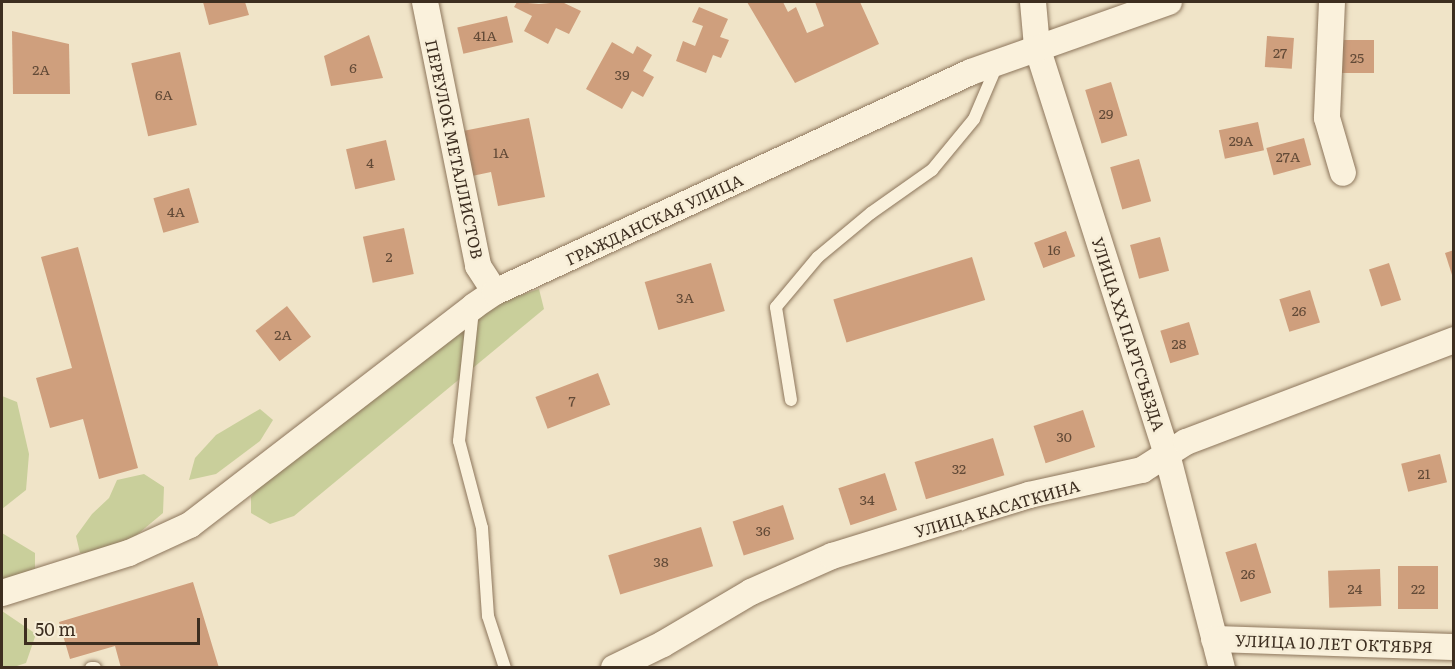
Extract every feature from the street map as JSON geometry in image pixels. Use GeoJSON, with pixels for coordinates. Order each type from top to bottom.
{"type":"FeatureCollection","features":[{"type":"Feature","properties":{"kind":"street","name":"ПЕРЕУЛОК МЕТАЛЛИСТОВ"},"geometry":{"type":"LineString","coordinates":[[424,2],[478,266],[495,292]]}},
{"type":"Feature","properties":{"kind":"street","name":"УЛИЦА XX ПАРТСЪЕЗДА"},"geometry":{"type":"LineString","coordinates":[[1033,2],[1037,47],[1167,454],[1222,668]]}},
{"type":"Feature","properties":{"kind":"street","name":"ГРАЖДАНСКАЯ УЛИЦА"},"geometry":{"type":"LineString","coordinates":[[2,593],[129,553],[190,525],[495,292],[999,61],[1169,2]]}},
{"type":"Feature","properties":{"kind":"street"},"geometry":{"type":"LineString","coordinates":[[1332,2],[1327,118],[1342,172]]}},
{"type":"Feature","properties":{"kind":"street","name":"УЛИЦА КАСАТКИНА"},"geometry":{"type":"LineString","coordinates":[[614,668],[663,644],[751,592],[832,556],[1029,495],[1142,470],[1186,442],[1454,340]]}},
{"type":"Feature","properties":{"kind":"street","name":"УЛИЦА 10 ЛЕТ ОКТЯБРЯ"},"geometry":{"type":"LineString","coordinates":[[1214,639],[1454,647]]}},
{"type":"Feature","properties":{"kind":"lane"},"geometry":{"type":"LineString","coordinates":[[791,400],[776,307],[818,258],[870,213],[932,170],[974,119],[999,61]]}},
{"type":"Feature","properties":{"kind":"lane"},"geometry":{"type":"LineString","coordinates":[[474,306],[459,441],[482,528],[488,616],[505,668]]}},
{"type":"Feature","properties":{"kind":"lane"},"geometry":{"type":"LineString","coordinates":[[91,668],[96,668]]}},
{"type":"Feature","properties":{"kind":"green space"},"geometry":{"type":"Polygon","coordinates":[[[539,289],[544,309],[294,516],[270,524],[251,513],[251,497],[273,469],[476,310],[539,289]]]}},
{"type":"Feature","properties":{"kind":"green space"},"geometry":{"type":"Polygon","coordinates":[[[2,396],[17,402],[29,454],[26,490],[2,509],[2,396]]]}},
{"type":"Feature","properties":{"kind":"green space"},"geometry":{"type":"Polygon","coordinates":[[[260,409],[273,420],[260,441],[216,474],[189,480],[195,458],[216,435],[260,409]]]}},
{"type":"Feature","properties":{"kind":"green space"},"geometry":{"type":"Polygon","coordinates":[[[144,474],[164,487],[163,513],[115,553],[80,553],[76,536],[92,514],[109,498],[117,480],[144,474]]]}},
{"type":"Feature","properties":{"kind":"green space"},"geometry":{"type":"Polygon","coordinates":[[[2,533],[35,553],[35,569],[2,580],[2,533]]]}},
{"type":"Feature","properties":{"kind":"green space"},"geometry":{"type":"Polygon","coordinates":[[[2,611],[36,634],[26,663],[14,667],[2,667],[2,611]]]}},
{"type":"Feature","properties":{"kind":"building"},"geometry":{"type":"Polygon","coordinates":[[[203,2],[245,2],[249,15],[209,25],[203,2]]]}},
{"type":"Feature","properties":{"kind":"building"},"geometry":{"type":"Polygon","coordinates":[[[517,2],[539,4],[562,2],[581,11],[569,34],[556,28],[548,44],[524,31],[532,16],[514,7],[517,2]]]}},
{"type":"Feature","properties":{"kind":"building"},"geometry":{"type":"Polygon","coordinates":[[[747,2],[783,2],[788,12],[796,7],[807,33],[824,26],[815,2],[860,2],[879,44],[795,83],[747,2]]]}},
{"type":"Feature","properties":{"kind":"building"},"geometry":{"type":"Polygon","coordinates":[[[699,7],[728,19],[720,37],[729,40],[721,58],[713,55],[706,73],[676,61],[683,41],[695,46],[703,26],[692,22],[699,7]]]}},
{"type":"Feature","properties":{"kind":"building"},"geometry":{"type":"Polygon","coordinates":[[[507,16],[513,42],[463,54],[457,27],[507,16]]]}},
{"type":"Feature","properties":{"kind":"building"},"geometry":{"type":"Polygon","coordinates":[[[12,31],[69,44],[70,94],[13,94],[12,31]]]}},
{"type":"Feature","properties":{"kind":"building"},"geometry":{"type":"Polygon","coordinates":[[[369,35],[383,78],[331,86],[324,56],[369,35]]]}},
{"type":"Feature","properties":{"kind":"building"},"geometry":{"type":"Polygon","coordinates":[[[1267,36],[1294,38],[1292,69],[1265,67],[1267,36]]]}},
{"type":"Feature","properties":{"kind":"building"},"geometry":{"type":"Polygon","coordinates":[[[1341,40],[1374,40],[1374,73],[1341,73],[1341,40]]]}},
{"type":"Feature","properties":{"kind":"building"},"geometry":{"type":"Polygon","coordinates":[[[612,42],[633,54],[637,46],[652,55],[643,71],[654,77],[643,97],[632,91],[622,109],[586,89],[612,42]]]}},
{"type":"Feature","properties":{"kind":"building"},"geometry":{"type":"Polygon","coordinates":[[[180,52],[197,125],[148,136],[131,63],[180,52]]]}},
{"type":"Feature","properties":{"kind":"building"},"geometry":{"type":"Polygon","coordinates":[[[1111,82],[1127,136],[1102,143],[1085,90],[1111,82]]]}},
{"type":"Feature","properties":{"kind":"building"},"geometry":{"type":"Polygon","coordinates":[[[529,118],[545,197],[498,206],[491,172],[472,176],[463,131],[529,118]]]}},
{"type":"Feature","properties":{"kind":"building"},"geometry":{"type":"Polygon","coordinates":[[[1258,122],[1264,150],[1225,159],[1219,130],[1258,122]]]}},
{"type":"Feature","properties":{"kind":"building"},"geometry":{"type":"Polygon","coordinates":[[[1304,138],[1311,165],[1274,175],[1266,148],[1304,138]]]}},
{"type":"Feature","properties":{"kind":"building"},"geometry":{"type":"Polygon","coordinates":[[[386,140],[395,180],[355,189],[346,149],[386,140]]]}},
{"type":"Feature","properties":{"kind":"building"},"geometry":{"type":"Polygon","coordinates":[[[1139,159],[1151,201],[1122,210],[1110,167],[1139,159]]]}},
{"type":"Feature","properties":{"kind":"building"},"geometry":{"type":"Polygon","coordinates":[[[189,188],[199,223],[163,233],[153,198],[189,188]]]}},
{"type":"Feature","properties":{"kind":"building"},"geometry":{"type":"Polygon","coordinates":[[[404,228],[414,274],[373,283],[363,237],[404,228]]]}},
{"type":"Feature","properties":{"kind":"building"},"geometry":{"type":"Polygon","coordinates":[[[1066,231],[1075,256],[1043,268],[1034,243],[1066,231]]]}},
{"type":"Feature","properties":{"kind":"building"},"geometry":{"type":"Polygon","coordinates":[[[1160,237],[1169,271],[1139,279],[1130,245],[1160,237]]]}},
{"type":"Feature","properties":{"kind":"building"},"geometry":{"type":"Polygon","coordinates":[[[78,247],[138,468],[99,479],[83,419],[50,428],[36,378],[72,368],[41,257],[78,247]]]}},
{"type":"Feature","properties":{"kind":"building"},"geometry":{"type":"Polygon","coordinates":[[[1454,250],[1454,278],[1453,278],[1445,253],[1454,250]]]}},
{"type":"Feature","properties":{"kind":"building"},"geometry":{"type":"Polygon","coordinates":[[[972,257],[985,300],[846,342],[833,299],[972,257]]]}},
{"type":"Feature","properties":{"kind":"building"},"geometry":{"type":"Polygon","coordinates":[[[711,263],[725,311],[658,330],[645,282],[711,263]]]}},
{"type":"Feature","properties":{"kind":"building"},"geometry":{"type":"Polygon","coordinates":[[[1389,263],[1401,300],[1381,307],[1369,269],[1389,263]]]}},
{"type":"Feature","properties":{"kind":"building"},"geometry":{"type":"Polygon","coordinates":[[[1310,290],[1320,323],[1289,332],[1279,299],[1310,290]]]}},
{"type":"Feature","properties":{"kind":"building"},"geometry":{"type":"Polygon","coordinates":[[[287,306],[311,337],[279,361],[255,331],[287,306]]]}},
{"type":"Feature","properties":{"kind":"building"},"geometry":{"type":"Polygon","coordinates":[[[1189,322],[1199,355],[1170,363],[1160,331],[1189,322]]]}},
{"type":"Feature","properties":{"kind":"building"},"geometry":{"type":"Polygon","coordinates":[[[598,373],[610,405],[548,429],[535,397],[598,373]]]}},
{"type":"Feature","properties":{"kind":"building"},"geometry":{"type":"Polygon","coordinates":[[[1083,410],[1095,447],[1046,463],[1034,426],[1083,410]]]}},
{"type":"Feature","properties":{"kind":"building"},"geometry":{"type":"Polygon","coordinates":[[[993,438],[1004,475],[926,499],[915,462],[993,438]]]}},
{"type":"Feature","properties":{"kind":"building"},"geometry":{"type":"Polygon","coordinates":[[[1440,454],[1447,482],[1408,492],[1401,464],[1440,454]]]}},
{"type":"Feature","properties":{"kind":"building"},"geometry":{"type":"Polygon","coordinates":[[[885,473],[897,510],[850,525],[838,488],[885,473]]]}},
{"type":"Feature","properties":{"kind":"building"},"geometry":{"type":"Polygon","coordinates":[[[783,505],[794,539],[744,556],[733,521],[783,505]]]}},
{"type":"Feature","properties":{"kind":"building"},"geometry":{"type":"Polygon","coordinates":[[[701,527],[713,566],[620,595],[608,555],[701,527]]]}},
{"type":"Feature","properties":{"kind":"building"},"geometry":{"type":"Polygon","coordinates":[[[1256,543],[1271,593],[1241,602],[1225,552],[1256,543]]]}},
{"type":"Feature","properties":{"kind":"building"},"geometry":{"type":"Polygon","coordinates":[[[1398,566],[1438,566],[1438,609],[1398,609],[1398,566]]]}},
{"type":"Feature","properties":{"kind":"building"},"geometry":{"type":"Polygon","coordinates":[[[1380,569],[1381,606],[1329,608],[1328,571],[1380,569]]]}},
{"type":"Feature","properties":{"kind":"building"},"geometry":{"type":"Polygon","coordinates":[[[193,582],[219,668],[121,668],[115,646],[70,659],[59,622],[193,582]]]}}]}
